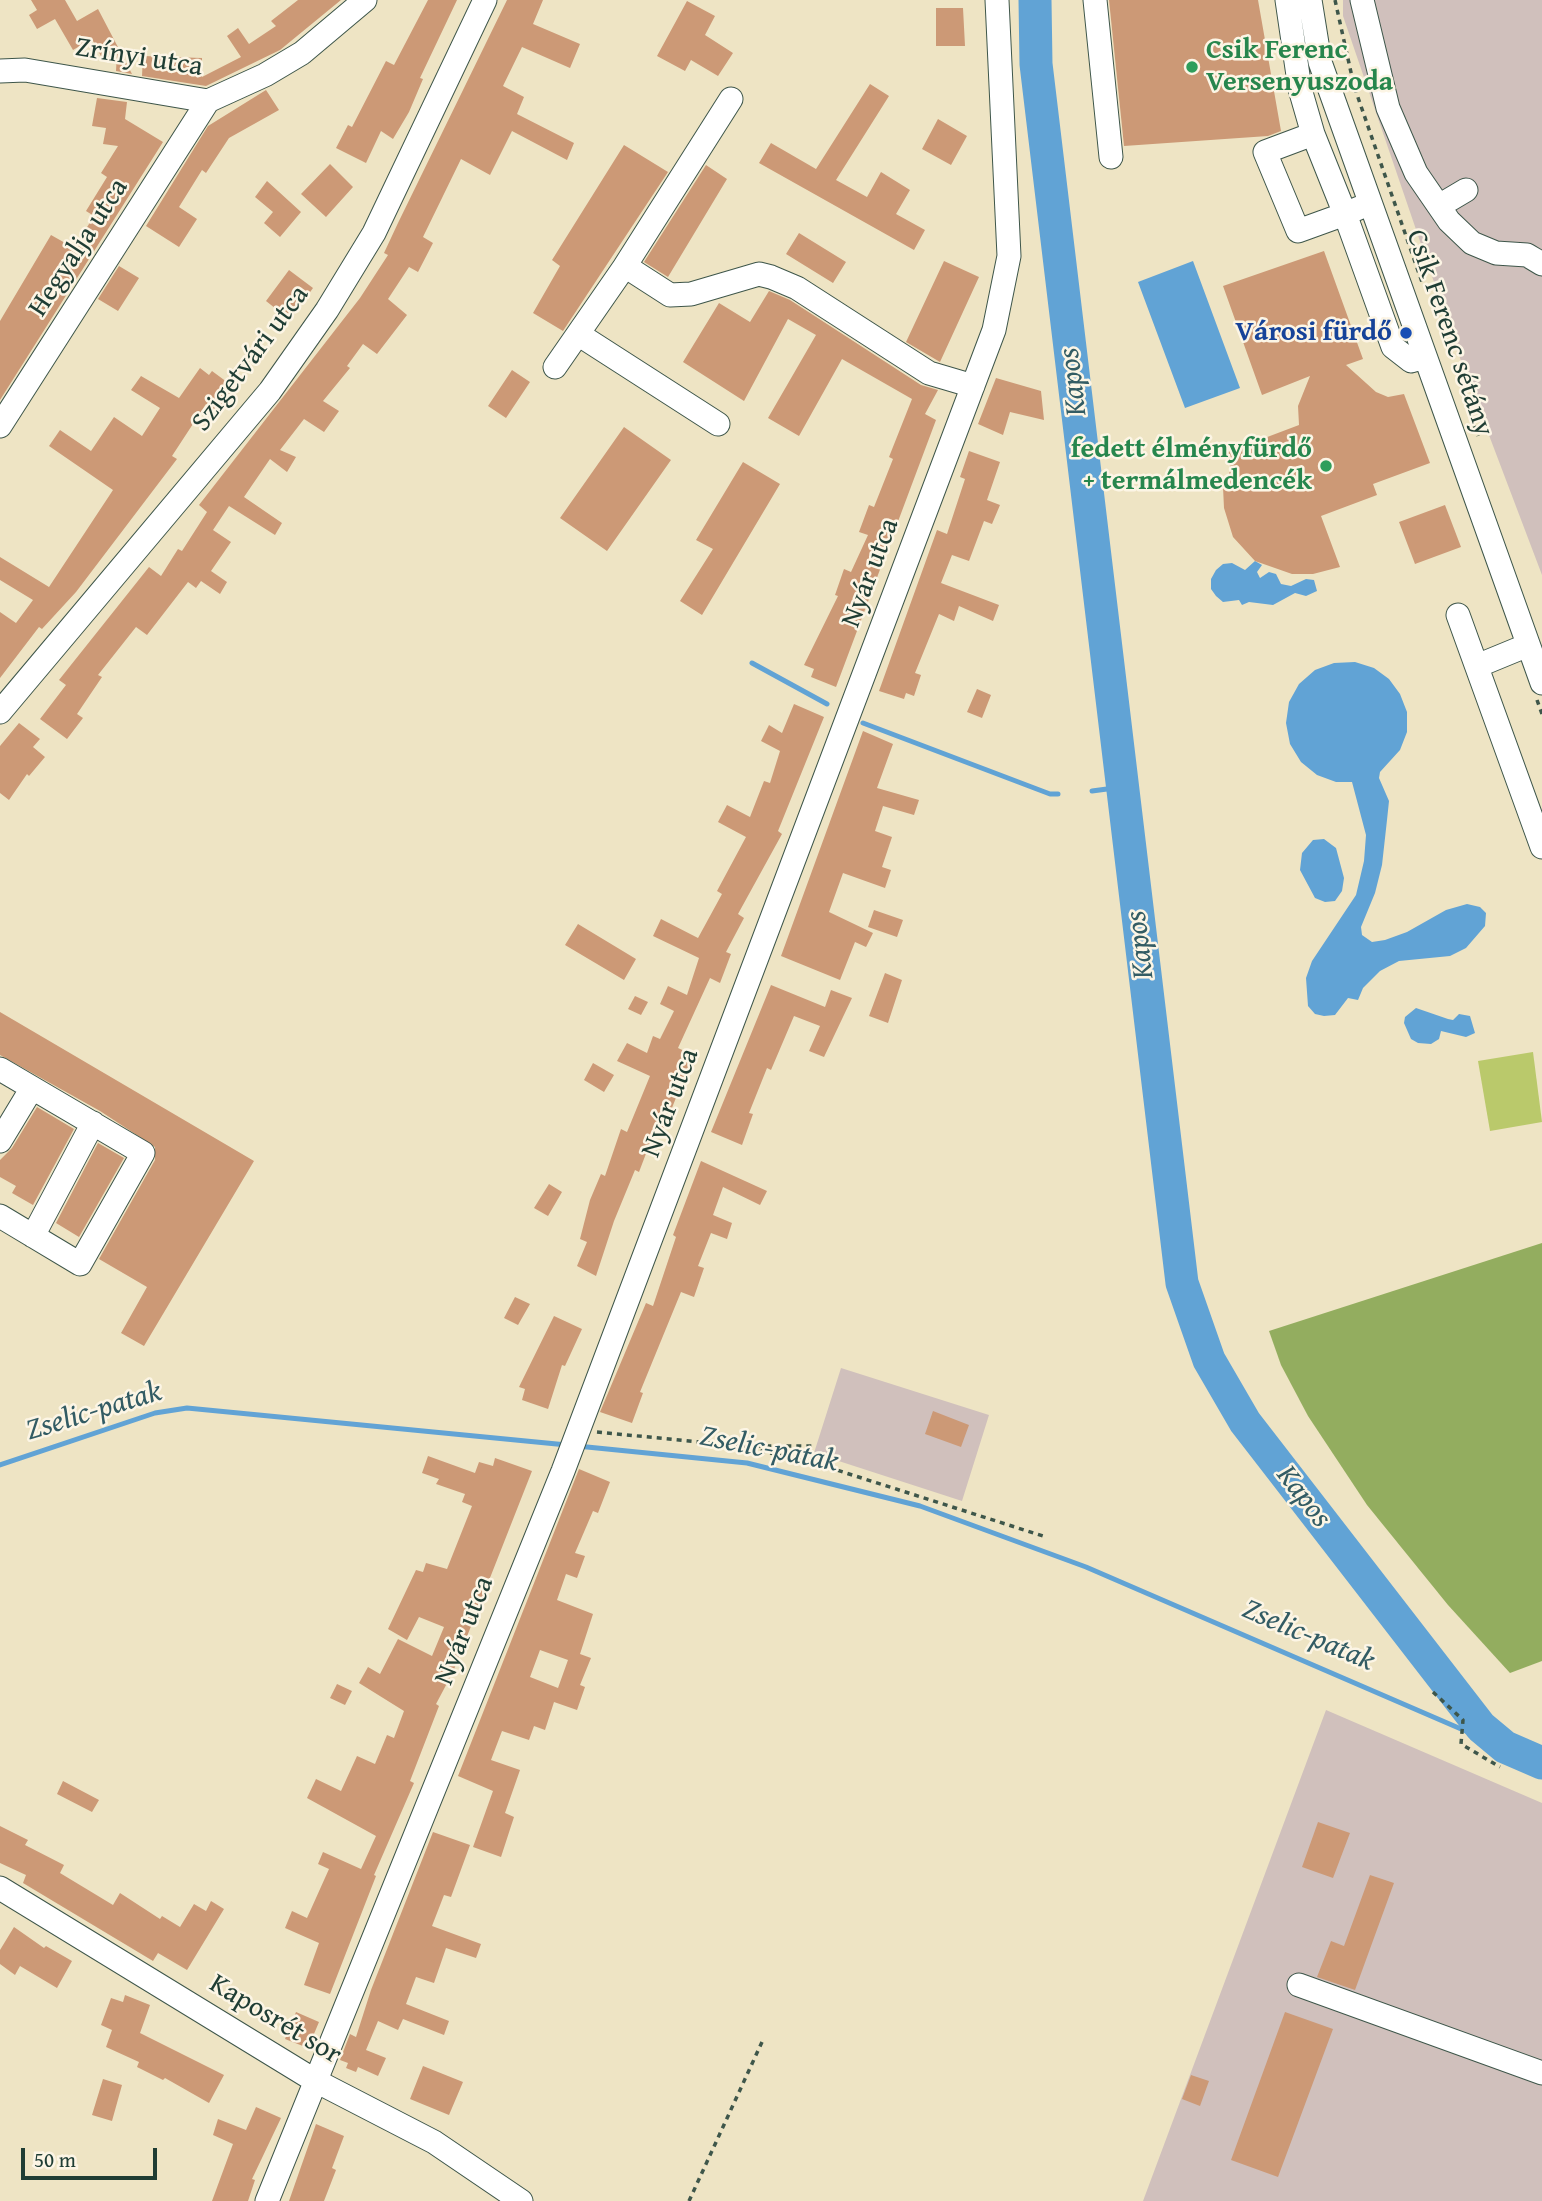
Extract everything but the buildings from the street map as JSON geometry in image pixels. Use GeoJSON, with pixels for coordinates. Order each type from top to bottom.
{"type":"FeatureCollection","features":[{"type":"Feature","properties":{"kind":"street","name":"Zrínyi utca"},"geometry":{"type":"LineString","coordinates":[[0,71],[25,69],[208,101],[265,75],[302,53],[365,0]]}},
{"type":"Feature","properties":{"kind":"street","name":"Szigetvári utca"},"geometry":{"type":"LineString","coordinates":[[0,712],[270,391],[327,310],[373,233],[485,0]]}},
{"type":"Feature","properties":{"kind":"street","name":"Nyár utca"},"geometry":{"type":"LineString","coordinates":[[267,2201],[563,1471],[994,330],[1009,256],[997,0]]}},
{"type":"Feature","properties":{"kind":"street"},"geometry":{"type":"LineString","coordinates":[[1095,0],[1111,157]]}},
{"type":"Feature","properties":{"kind":"street"},"geometry":{"type":"LineString","coordinates":[[1287,0],[1300,89],[1313,134],[1393,347],[1411,361],[1425,357]]}},
{"type":"Feature","properties":{"kind":"street","name":"Csik Ferenc sétány"},"geometry":{"type":"LineString","coordinates":[[1310,0],[1320,62],[1542,683]]}},
{"type":"Feature","properties":{"kind":"street"},"geometry":{"type":"LineString","coordinates":[[1362,0],[1388,108],[1416,173],[1449,221],[1472,243],[1496,253],[1527,255],[1542,264]]}},
{"type":"Feature","properties":{"kind":"street"},"geometry":{"type":"LineString","coordinates":[[555,367],[625,266],[731,99]]}},
{"type":"Feature","properties":{"kind":"street","name":"Hegyalja utca"},"geometry":{"type":"LineString","coordinates":[[0,426],[208,101]]}},
{"type":"Feature","properties":{"kind":"street"},"geometry":{"type":"LineString","coordinates":[[1313,134],[1265,152],[1298,231],[1371,203]]}},
{"type":"Feature","properties":{"kind":"street"},"geometry":{"type":"LineString","coordinates":[[1439,206],[1466,190]]}},
{"type":"Feature","properties":{"kind":"street"},"geometry":{"type":"LineString","coordinates":[[625,266],[670,295],[691,294],[759,274],[771,277],[824,304],[929,373],[973,386]]}},
{"type":"Feature","properties":{"kind":"street"},"geometry":{"type":"LineString","coordinates":[[578,334],[718,424]]}},
{"type":"Feature","properties":{"kind":"street"},"geometry":{"type":"LineString","coordinates":[[1458,614],[1542,847]]}},
{"type":"Feature","properties":{"kind":"street"},"geometry":{"type":"LineString","coordinates":[[1477,666],[1528,645]]}},
{"type":"Feature","properties":{"kind":"street"},"geometry":{"type":"LineString","coordinates":[[0,1069],[143,1153],[80,1264],[0,1216]]}},
{"type":"Feature","properties":{"kind":"street"},"geometry":{"type":"LineString","coordinates":[[0,1141],[32,1088]]}},
{"type":"Feature","properties":{"kind":"street"},"geometry":{"type":"LineString","coordinates":[[33,1236],[93,1123]]}},
{"type":"Feature","properties":{"kind":"street","name":"Kaposrét sor"},"geometry":{"type":"LineString","coordinates":[[0,1888],[314,2080],[434,2142],[521,2201]]}},
{"type":"Feature","properties":{"kind":"street"},"geometry":{"type":"LineString","coordinates":[[1299,1984],[1542,2073]]}},
{"type":"Feature","properties":{"kind":"path"},"geometry":{"type":"LineString","coordinates":[[1335,0],[1354,86],[1426,294]]}},
{"type":"Feature","properties":{"kind":"path"},"geometry":{"type":"LineString","coordinates":[[1463,397],[1481,445]]}},
{"type":"Feature","properties":{"kind":"path"},"geometry":{"type":"LineString","coordinates":[[575,1436],[741,1446],[816,1446]]}},
{"type":"Feature","properties":{"kind":"path"},"geometry":{"type":"LineString","coordinates":[[741,1446],[821,1465],[1043,1536]]}},
{"type":"Feature","properties":{"kind":"path"},"geometry":{"type":"LineString","coordinates":[[1433,1692],[1463,1720],[1461,1742],[1500,1767]]}},
{"type":"Feature","properties":{"kind":"path"},"geometry":{"type":"LineString","coordinates":[[689,2201],[762,2042]]}},
{"type":"Feature","properties":{"kind":"shaded area"},"geometry":{"type":"Polygon","coordinates":[[[1343,0],[1542,0],[1542,575],[1462,364],[1343,16],[1343,0]]]}},
{"type":"Feature","properties":{"kind":"shaded area"},"geometry":{"type":"Polygon","coordinates":[[[841,1368],[989,1415],[962,1501],[814,1453],[841,1368]]]}},
{"type":"Feature","properties":{"kind":"shaded area"},"geometry":{"type":"Polygon","coordinates":[[[1326,1710],[1542,1803],[1542,2201],[1143,2201],[1326,1710]]]}},
{"type":"Feature","properties":{"kind":"green space"},"geometry":{"type":"Polygon","coordinates":[[[1533,1052],[1542,1122],[1490,1131],[1478,1061],[1533,1052]]]}},
{"type":"Feature","properties":{"kind":"green space"},"geometry":{"type":"Polygon","coordinates":[[[1542,1243],[1542,1661],[1510,1673],[1448,1605],[1367,1505],[1308,1416],[1281,1365],[1269,1331],[1542,1243]]]}},
{"type":"Feature","properties":{"kind":"water"},"geometry":{"type":"Polygon","coordinates":[[[1193,261],[1240,388],[1185,408],[1138,282],[1193,261]]]}},
{"type":"Feature","properties":{"kind":"water"},"geometry":{"type":"Polygon","coordinates":[[[1255,561],[1262,565],[1257,572],[1260,578],[1269,572],[1276,574],[1281,584],[1291,586],[1306,579],[1314,580],[1317,591],[1306,596],[1295,593],[1273,605],[1249,602],[1242,605],[1239,600],[1223,602],[1216,596],[1211,589],[1211,579],[1216,570],[1223,564],[1232,563],[1245,570],[1255,561]]]}},
{"type":"Feature","properties":{"kind":"water"},"geometry":{"type":"Polygon","coordinates":[[[1355,662],[1374,668],[1389,679],[1400,694],[1407,712],[1407,732],[1400,750],[1380,772],[1379,778],[1389,801],[1387,820],[1382,865],[1375,893],[1361,927],[1362,935],[1372,942],[1385,940],[1407,932],[1446,910],[1467,904],[1480,907],[1486,913],[1485,926],[1466,948],[1450,956],[1399,961],[1380,971],[1363,988],[1358,1000],[1348,998],[1335,1015],[1324,1016],[1315,1014],[1308,1006],[1306,978],[1312,961],[1356,895],[1364,861],[1366,835],[1352,782],[1336,782],[1317,775],[1301,762],[1290,744],[1286,723],[1289,702],[1299,684],[1315,670],[1334,663],[1355,662]]]}},
{"type":"Feature","properties":{"kind":"water"},"geometry":{"type":"Polygon","coordinates":[[[1324,839],[1336,848],[1344,878],[1342,891],[1335,901],[1325,902],[1315,898],[1300,870],[1302,853],[1313,840],[1324,839]]]}},
{"type":"Feature","properties":{"kind":"water"},"geometry":{"type":"Polygon","coordinates":[[[1416,1008],[1453,1020],[1459,1014],[1470,1016],[1475,1033],[1466,1037],[1441,1031],[1439,1039],[1431,1044],[1418,1043],[1411,1039],[1404,1023],[1405,1017],[1416,1008]]]}},
{"type":"Feature","properties":{"kind":"waterway","name":"Kapos"},"geometry":{"type":"LineString","coordinates":[[1035,0],[1036,64],[1182,1283],[1209,1360],[1245,1422],[1481,1727],[1505,1747],[1542,1763]]}},
{"type":"Feature","properties":{"kind":"waterway"},"geometry":{"type":"LineString","coordinates":[[752,663],[827,704]]}},
{"type":"Feature","properties":{"kind":"waterway"},"geometry":{"type":"LineString","coordinates":[[863,723],[1050,794],[1058,794]]}},
{"type":"Feature","properties":{"kind":"waterway"},"geometry":{"type":"LineString","coordinates":[[1092,791],[1122,787]]}},
{"type":"Feature","properties":{"kind":"waterway","name":"Zselic-patak"},"geometry":{"type":"LineString","coordinates":[[0,1465],[155,1413],[187,1408],[567,1445]]}},
{"type":"Feature","properties":{"kind":"waterway","name":"Zselic-patak"},"geometry":{"type":"LineString","coordinates":[[577,1446],[747,1463],[920,1506],[1086,1567],[1475,1735],[1493,1739]]}},
{"type":"Feature","properties":{"kind":"place","name":"Csik Ferenc Versenyuszoda"},"geometry":{"type":"Point","coordinates":[1192,67]}},
{"type":"Feature","properties":{"kind":"place","name":"Városi fürdő"},"geometry":{"type":"Point","coordinates":[1406,333]}},
{"type":"Feature","properties":{"kind":"place","name":"fedett élményfürdő + termálmedencék"},"geometry":{"type":"Point","coordinates":[1326,466]}}]}
